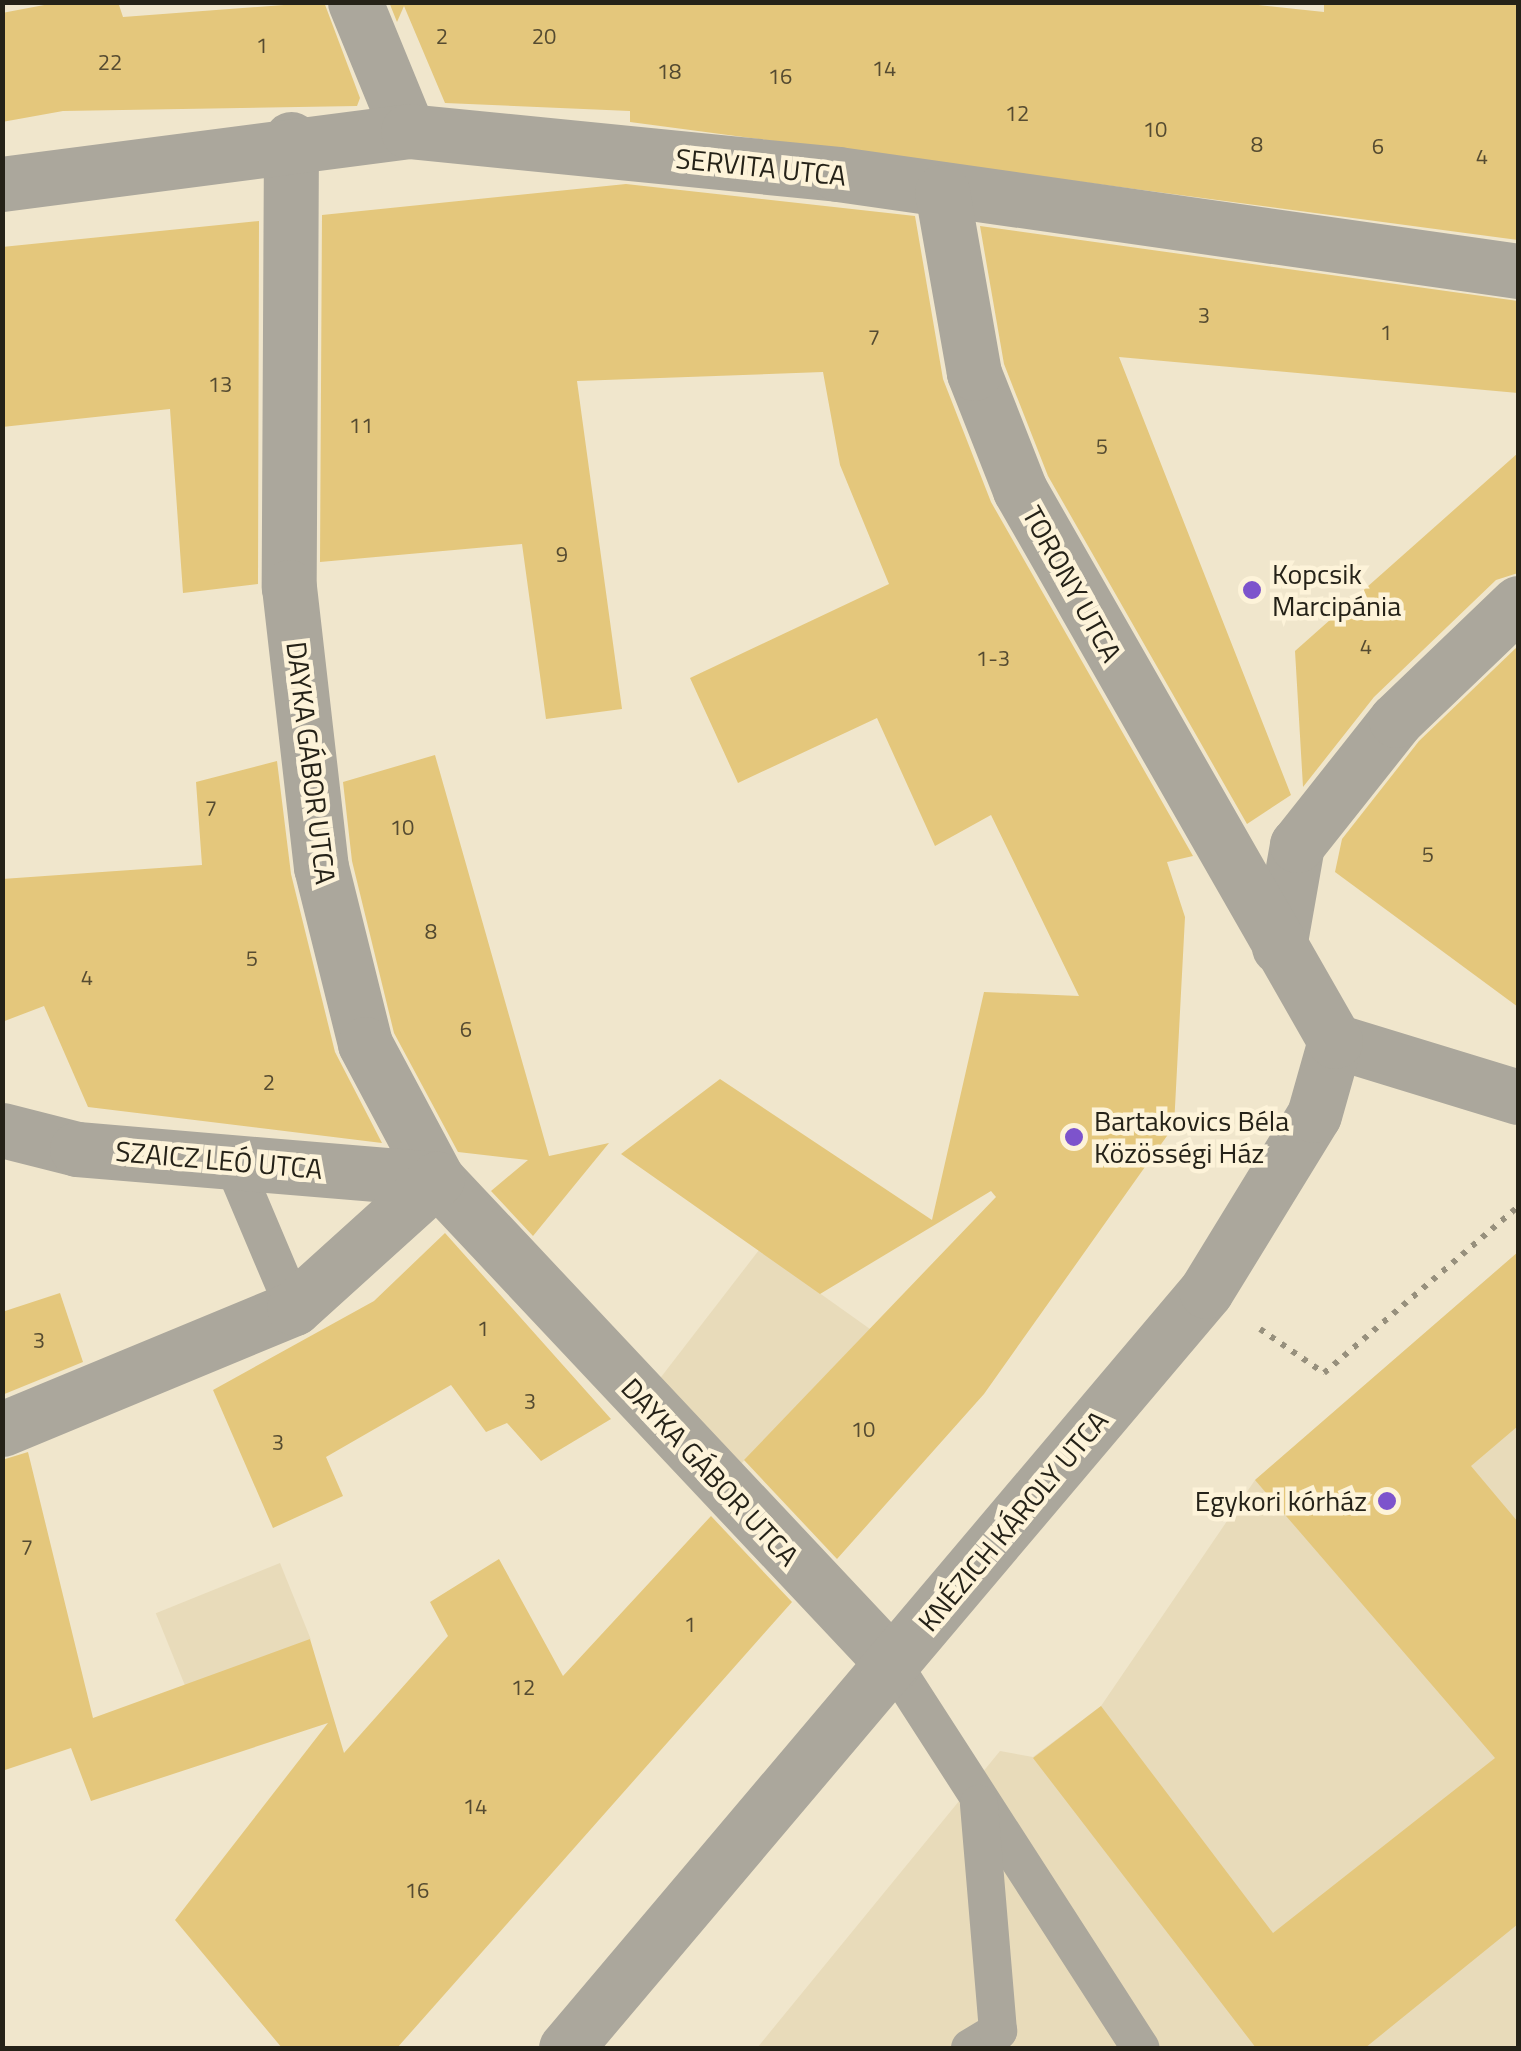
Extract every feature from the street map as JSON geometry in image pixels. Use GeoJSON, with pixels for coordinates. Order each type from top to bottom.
{"type":"FeatureCollection","features":[{"type":"Feature","properties":{"kind":"street"},"geometry":{"type":"LineString","coordinates":[[355,2],[408,131]]}},
{"type":"Feature","properties":{"kind":"street","name":"SERVITA UTCA"},"geometry":{"type":"LineString","coordinates":[[2,184],[292,140],[408,131],[942,192],[1518,272]]}},
{"type":"Feature","properties":{"kind":"street","name":"DAYKA GÁBOR UTCA"},"geometry":{"type":"LineString","coordinates":[[292,140],[289,587],[321,867],[365,1044],[436,1179],[893,1664]]}},
{"type":"Feature","properties":{"kind":"street","name":"TORONY UTCA"},"geometry":{"type":"LineString","coordinates":[[942,192],[974,373],[1020,490],[1279,947]]}},
{"type":"Feature","properties":{"kind":"street"},"geometry":{"type":"LineString","coordinates":[[1518,604],[1396,720],[1296,845],[1279,947],[1335,1041],[1518,1097]]}},
{"type":"Feature","properties":{"kind":"street","name":"KNÉZICH KÁROLY UTCA"},"geometry":{"type":"LineString","coordinates":[[566,2048],[1206,1291],[1314,1115],[1335,1041]]}},
{"type":"Feature","properties":{"kind":"street","name":"SZAICZ LEÓ UTCA"},"geometry":{"type":"LineString","coordinates":[[2,1130],[77,1149],[436,1179]]}},
{"type":"Feature","properties":{"kind":"street"},"geometry":{"type":"LineString","coordinates":[[2,1429],[294,1308],[436,1179]]}},
{"type":"Feature","properties":{"kind":"lane"},"geometry":{"type":"LineString","coordinates":[[232,1161],[294,1308]]}},
{"type":"Feature","properties":{"kind":"lane"},"geometry":{"type":"LineString","coordinates":[[893,1664],[1140,2048]]}},
{"type":"Feature","properties":{"kind":"lane"},"geometry":{"type":"LineString","coordinates":[[970,2048],[998,2030],[978,1796]]}},
{"type":"Feature","properties":{"kind":"path"},"geometry":{"type":"LineString","coordinates":[[1206,1291],[1324,1373],[1518,1208]]}},
{"type":"Feature","properties":{"kind":"shaded area"},"geometry":{"type":"Polygon","coordinates":[[[759,1250],[870,1329],[739,1466],[658,1381],[759,1250]]]}},
{"type":"Feature","properties":{"kind":"shaded area"},"geometry":{"type":"Polygon","coordinates":[[[1518,1252],[1518,2048],[757,2048],[1000,1751],[1033,1757],[1101,1706],[1255,1480],[1518,1252]]]}},
{"type":"Feature","properties":{"kind":"shaded area"},"geometry":{"type":"Polygon","coordinates":[[[280,1563],[311,1639],[186,1689],[156,1613],[280,1563]]]}},
{"type":"Feature","properties":{"kind":"building"},"geometry":{"type":"Polygon","coordinates":[[[60,2],[118,2],[123,17],[324,2],[360,98],[357,106],[63,111],[2,122],[2,13],[60,2]]]}},
{"type":"Feature","properties":{"kind":"building"},"geometry":{"type":"Polygon","coordinates":[[[389,2],[1231,2],[1324,12],[1324,2],[1518,2],[1518,240],[630,122],[630,111],[445,103],[404,6],[397,22],[389,2]]]}},
{"type":"Feature","properties":{"kind":"building"},"geometry":{"type":"Polygon","coordinates":[[[626,184],[915,216],[943,379],[991,502],[1193,856],[1167,862],[1185,917],[1174,1126],[984,1394],[837,1559],[744,1460],[996,1197],[991,1191],[820,1294],[621,1154],[720,1079],[932,1220],[984,992],[1079,996],[991,815],[935,846],[877,718],[738,783],[690,678],[889,584],[840,465],[823,372],[577,381],[622,709],[546,719],[522,544],[320,562],[322,215],[626,184]]]}},
{"type":"Feature","properties":{"kind":"building"},"geometry":{"type":"Polygon","coordinates":[[[259,221],[258,584],[183,593],[170,409],[2,427],[2,247],[259,221]]]}},
{"type":"Feature","properties":{"kind":"building"},"geometry":{"type":"Polygon","coordinates":[[[980,226],[1518,301],[1518,393],[1119,357],[1291,795],[1247,824],[1048,476],[1004,364],[980,226]]]}},
{"type":"Feature","properties":{"kind":"building"},"geometry":{"type":"Polygon","coordinates":[[[1518,453],[1518,573],[1496,580],[1374,697],[1303,787],[1295,651],[1518,453]]]}},
{"type":"Feature","properties":{"kind":"building"},"geometry":{"type":"Polygon","coordinates":[[[1518,646],[1518,1007],[1335,872],[1342,839],[1419,741],[1518,646]]]}},
{"type":"Feature","properties":{"kind":"building"},"geometry":{"type":"Polygon","coordinates":[[[435,755],[549,1156],[609,1143],[533,1236],[491,1191],[528,1160],[458,1152],[394,1033],[352,861],[343,782],[435,755]]]}},
{"type":"Feature","properties":{"kind":"building"},"geometry":{"type":"Polygon","coordinates":[[[277,761],[291,874],[335,1052],[382,1143],[88,1107],[44,1006],[2,1022],[2,879],[202,865],[196,782],[277,761]]]}},
{"type":"Feature","properties":{"kind":"building"},"geometry":{"type":"Polygon","coordinates":[[[445,1233],[611,1419],[541,1461],[507,1423],[486,1432],[451,1385],[326,1457],[343,1496],[273,1528],[213,1390],[374,1301],[445,1233]]]}},
{"type":"Feature","properties":{"kind":"building"},"geometry":{"type":"Polygon","coordinates":[[[1518,1252],[1518,1426],[1471,1466],[1518,1522],[1518,1924],[1365,2048],[1256,2048],[1033,1758],[1101,1706],[1273,1933],[1495,1758],[1255,1480],[1518,1252]]]}},
{"type":"Feature","properties":{"kind":"building"},"geometry":{"type":"Polygon","coordinates":[[[60,1293],[83,1362],[2,1395],[2,1312],[60,1293]]]}},
{"type":"Feature","properties":{"kind":"building"},"geometry":{"type":"Polygon","coordinates":[[[28,1452],[93,1718],[310,1639],[344,1753],[448,1636],[430,1602],[499,1559],[563,1676],[711,1516],[792,1602],[397,2048],[282,2048],[175,1920],[328,1723],[91,1801],[71,1748],[2,1771],[2,1460],[28,1452]]]}},
{"type":"Feature","properties":{"kind":"place","name":"Kopcsik Marcipánia"},"geometry":{"type":"Point","coordinates":[1252,590]}},
{"type":"Feature","properties":{"kind":"place","name":"Bartakovics Béla Közösségi Ház"},"geometry":{"type":"Point","coordinates":[1074,1137]}},
{"type":"Feature","properties":{"kind":"place","name":"Egykori kórház"},"geometry":{"type":"Point","coordinates":[1387,1501]}}]}
